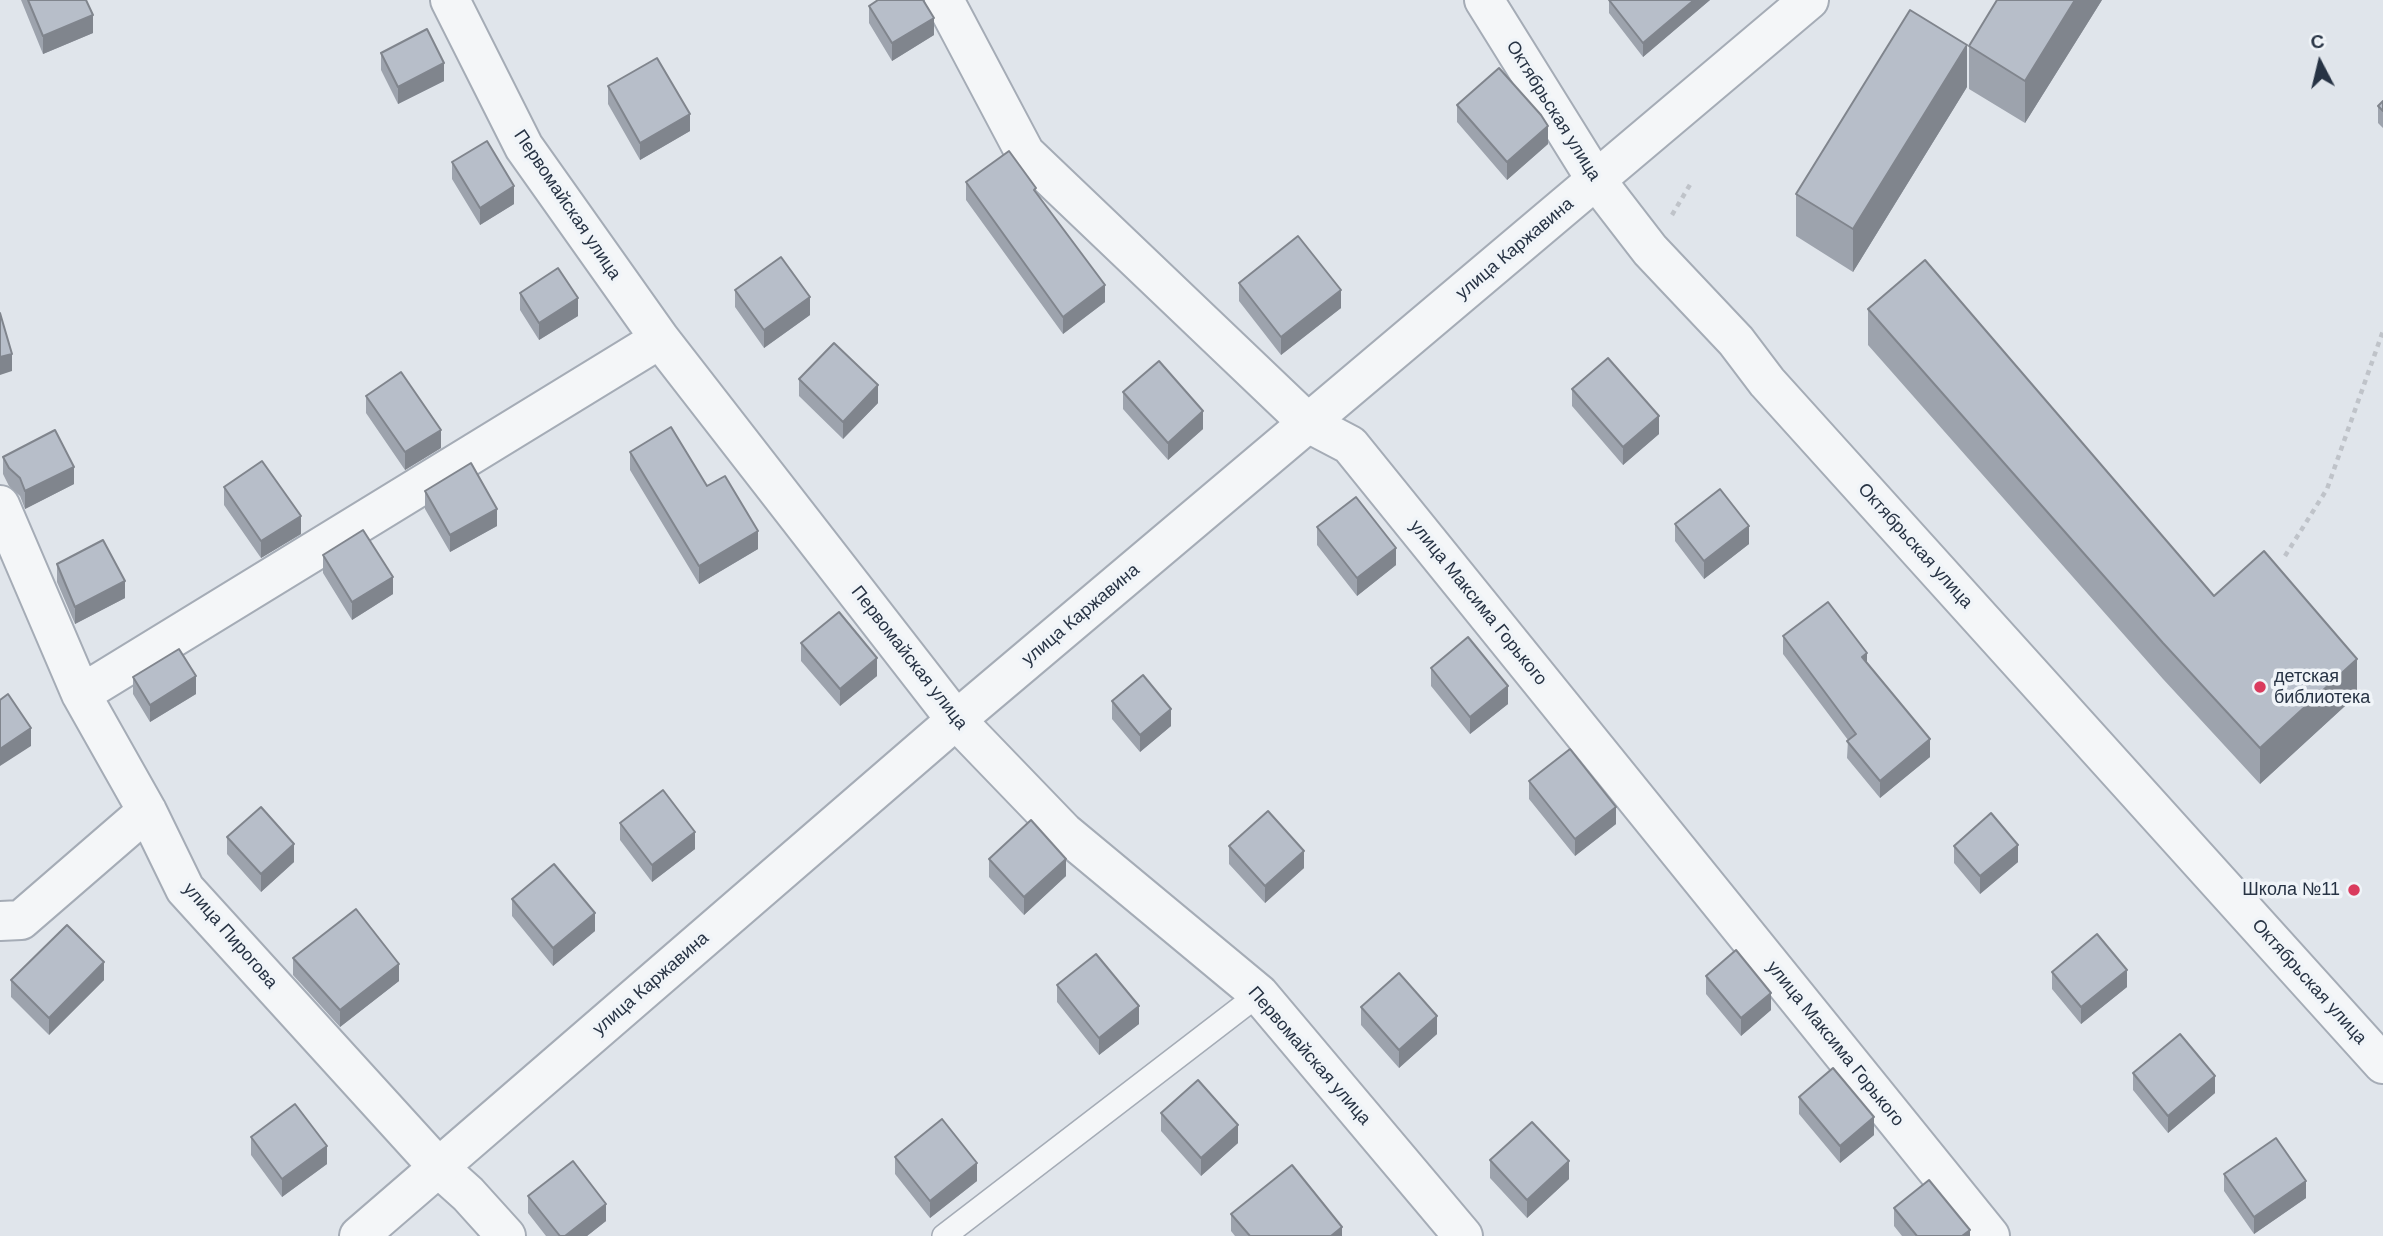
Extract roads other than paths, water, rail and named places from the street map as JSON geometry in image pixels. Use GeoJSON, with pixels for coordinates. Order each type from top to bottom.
{"type":"FeatureCollection","features":[{"type":"Feature","properties":{"kind":"street","name":"Первомайская улица"},"geometry":{"type":"LineString","coordinates":[[450,0],[524,147],[660,339],[956,720],[1064,832],[1259,994],[1463,1236]]}},
{"type":"Feature","properties":{"kind":"street","name":"улица Максима Горького"},"geometry":{"type":"LineString","coordinates":[[944,0],[1025,153],[1308,423],[1350,445],[1990,1236]]}},
{"type":"Feature","properties":{"kind":"street","name":"Октябрьская улица"},"geometry":{"type":"LineString","coordinates":[[1484,0],[1596,180],[1650,250],[1736,341],[1767,382],[2383,1064]]}},
{"type":"Feature","properties":{"kind":"street","name":"улица Каржавина"},"geometry":{"type":"LineString","coordinates":[[359,1236],[956,720],[1809,0]]}},
{"type":"Feature","properties":{"kind":"street"},"geometry":{"type":"LineString","coordinates":[[81,694],[660,339]]}},
{"type":"Feature","properties":{"kind":"street","name":"улица Пирогова"},"geometry":{"type":"LineString","coordinates":[[0,505],[81,694],[147,811],[185,888],[439,1168],[468,1194],[506,1236]]}},
{"type":"Feature","properties":{"kind":"street"},"geometry":{"type":"LineString","coordinates":[[7,927],[147,811]]}},
{"type":"Feature","properties":{"kind":"lane"},"geometry":{"type":"LineString","coordinates":[[944,1236],[1259,994]]}},
{"type":"Feature","properties":{"kind":"place","name":"детская библиотека"},"geometry":{"type":"Point","coordinates":[2260,687]}},
{"type":"Feature","properties":{"kind":"place","name":"Школа №11"},"geometry":{"type":"Point","coordinates":[2354,890]}}]}
